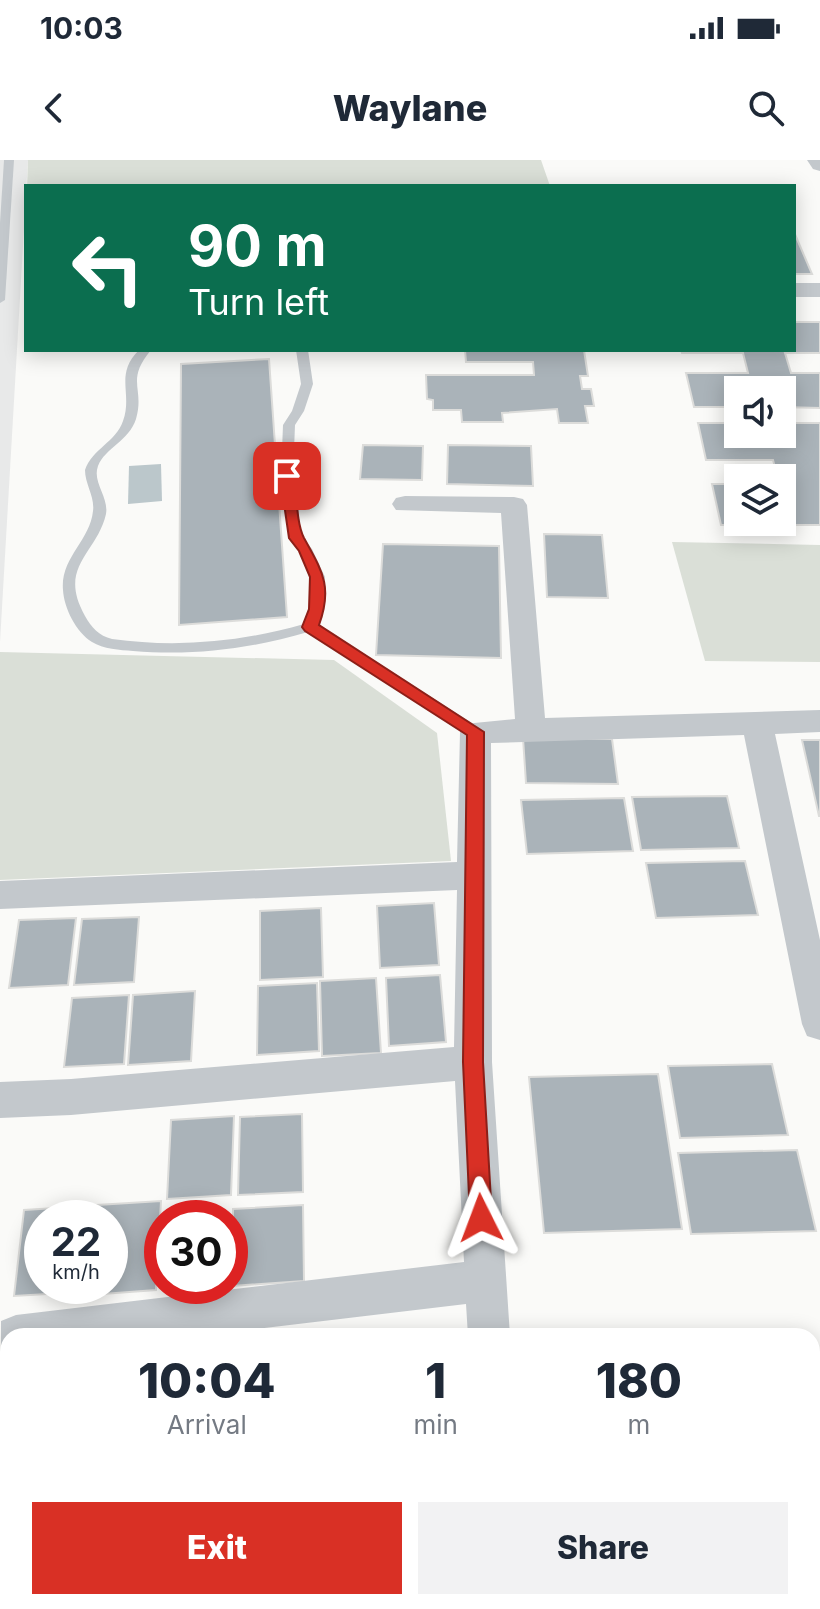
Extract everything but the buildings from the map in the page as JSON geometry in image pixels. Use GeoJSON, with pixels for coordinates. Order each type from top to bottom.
{"type":"FeatureCollection","features":[{"type":"Feature","properties":{"kind":"street"},"geometry":{"type":"LineString","coordinates":[[796,290],[820,290]]}},
{"type":"Feature","properties":{"kind":"street"},"geometry":{"type":"LineString","coordinates":[[405,504],[514,505],[531,730]]}},
{"type":"Feature","properties":{"kind":"street"},"geometry":{"type":"LineString","coordinates":[[488,1328],[473,1062],[475,732],[820,721]]}},
{"type":"Feature","properties":{"kind":"street"},"geometry":{"type":"LineString","coordinates":[[757,723],[810,925],[820,1024]]}},
{"type":"Feature","properties":{"kind":"street"},"geometry":{"type":"LineString","coordinates":[[0,895],[474,875]]}},
{"type":"Feature","properties":{"kind":"street"},"geometry":{"type":"LineString","coordinates":[[0,1100],[71,1097],[473,1062]]}},
{"type":"Feature","properties":{"kind":"street"},"geometry":{"type":"LineString","coordinates":[[84,1328],[484,1281]]}},
{"type":"Feature","properties":{"kind":"lane"},"geometry":{"type":"LineString","coordinates":[[0,300],[9,160]]}},
{"type":"Feature","properties":{"kind":"lane"},"geometry":{"type":"LineString","coordinates":[[143,352],[128,374],[133,398],[130,419],[117,441],[92,465],[90,473],[100,497],[101,509],[75,555],[70,572],[69,590],[79,616],[99,640],[161,648],[226,646],[310,627],[475,732]]}},
{"type":"Feature","properties":{"kind":"lane"},"geometry":{"type":"LineString","coordinates":[[302,352],[307,384],[298,411],[289,425],[287,476],[296,538],[306,549],[318,577],[317,609],[310,627]]}},
{"type":"Feature","properties":{"kind":"shaded area"},"geometry":{"type":"Polygon","coordinates":[[[0,160],[28,160],[27,184],[24,184],[0,642],[0,160]]]}},
{"type":"Feature","properties":{"kind":"shaded area"},"geometry":{"type":"Polygon","coordinates":[[[28,160],[541,160],[549,184],[27,184],[28,160]]]}},
{"type":"Feature","properties":{"kind":"shaded area"},"geometry":{"type":"Polygon","coordinates":[[[161,464],[162,501],[128,504],[129,466],[161,464]]]}},
{"type":"Feature","properties":{"kind":"shaded area"},"geometry":{"type":"Polygon","coordinates":[[[672,542],[820,545],[820,662],[705,661],[672,542]]]}},
{"type":"Feature","properties":{"kind":"shaded area"},"geometry":{"type":"Polygon","coordinates":[[[0,652],[334,660],[437,733],[451,861],[0,880],[0,652]]]}},
{"type":"Feature","properties":{"kind":"route"},"geometry":{"type":"LineString","coordinates":[[287,476],[296,538],[306,549],[318,577],[317,609],[310,627],[475,732],[473,1062],[481,1218]]}}]}
